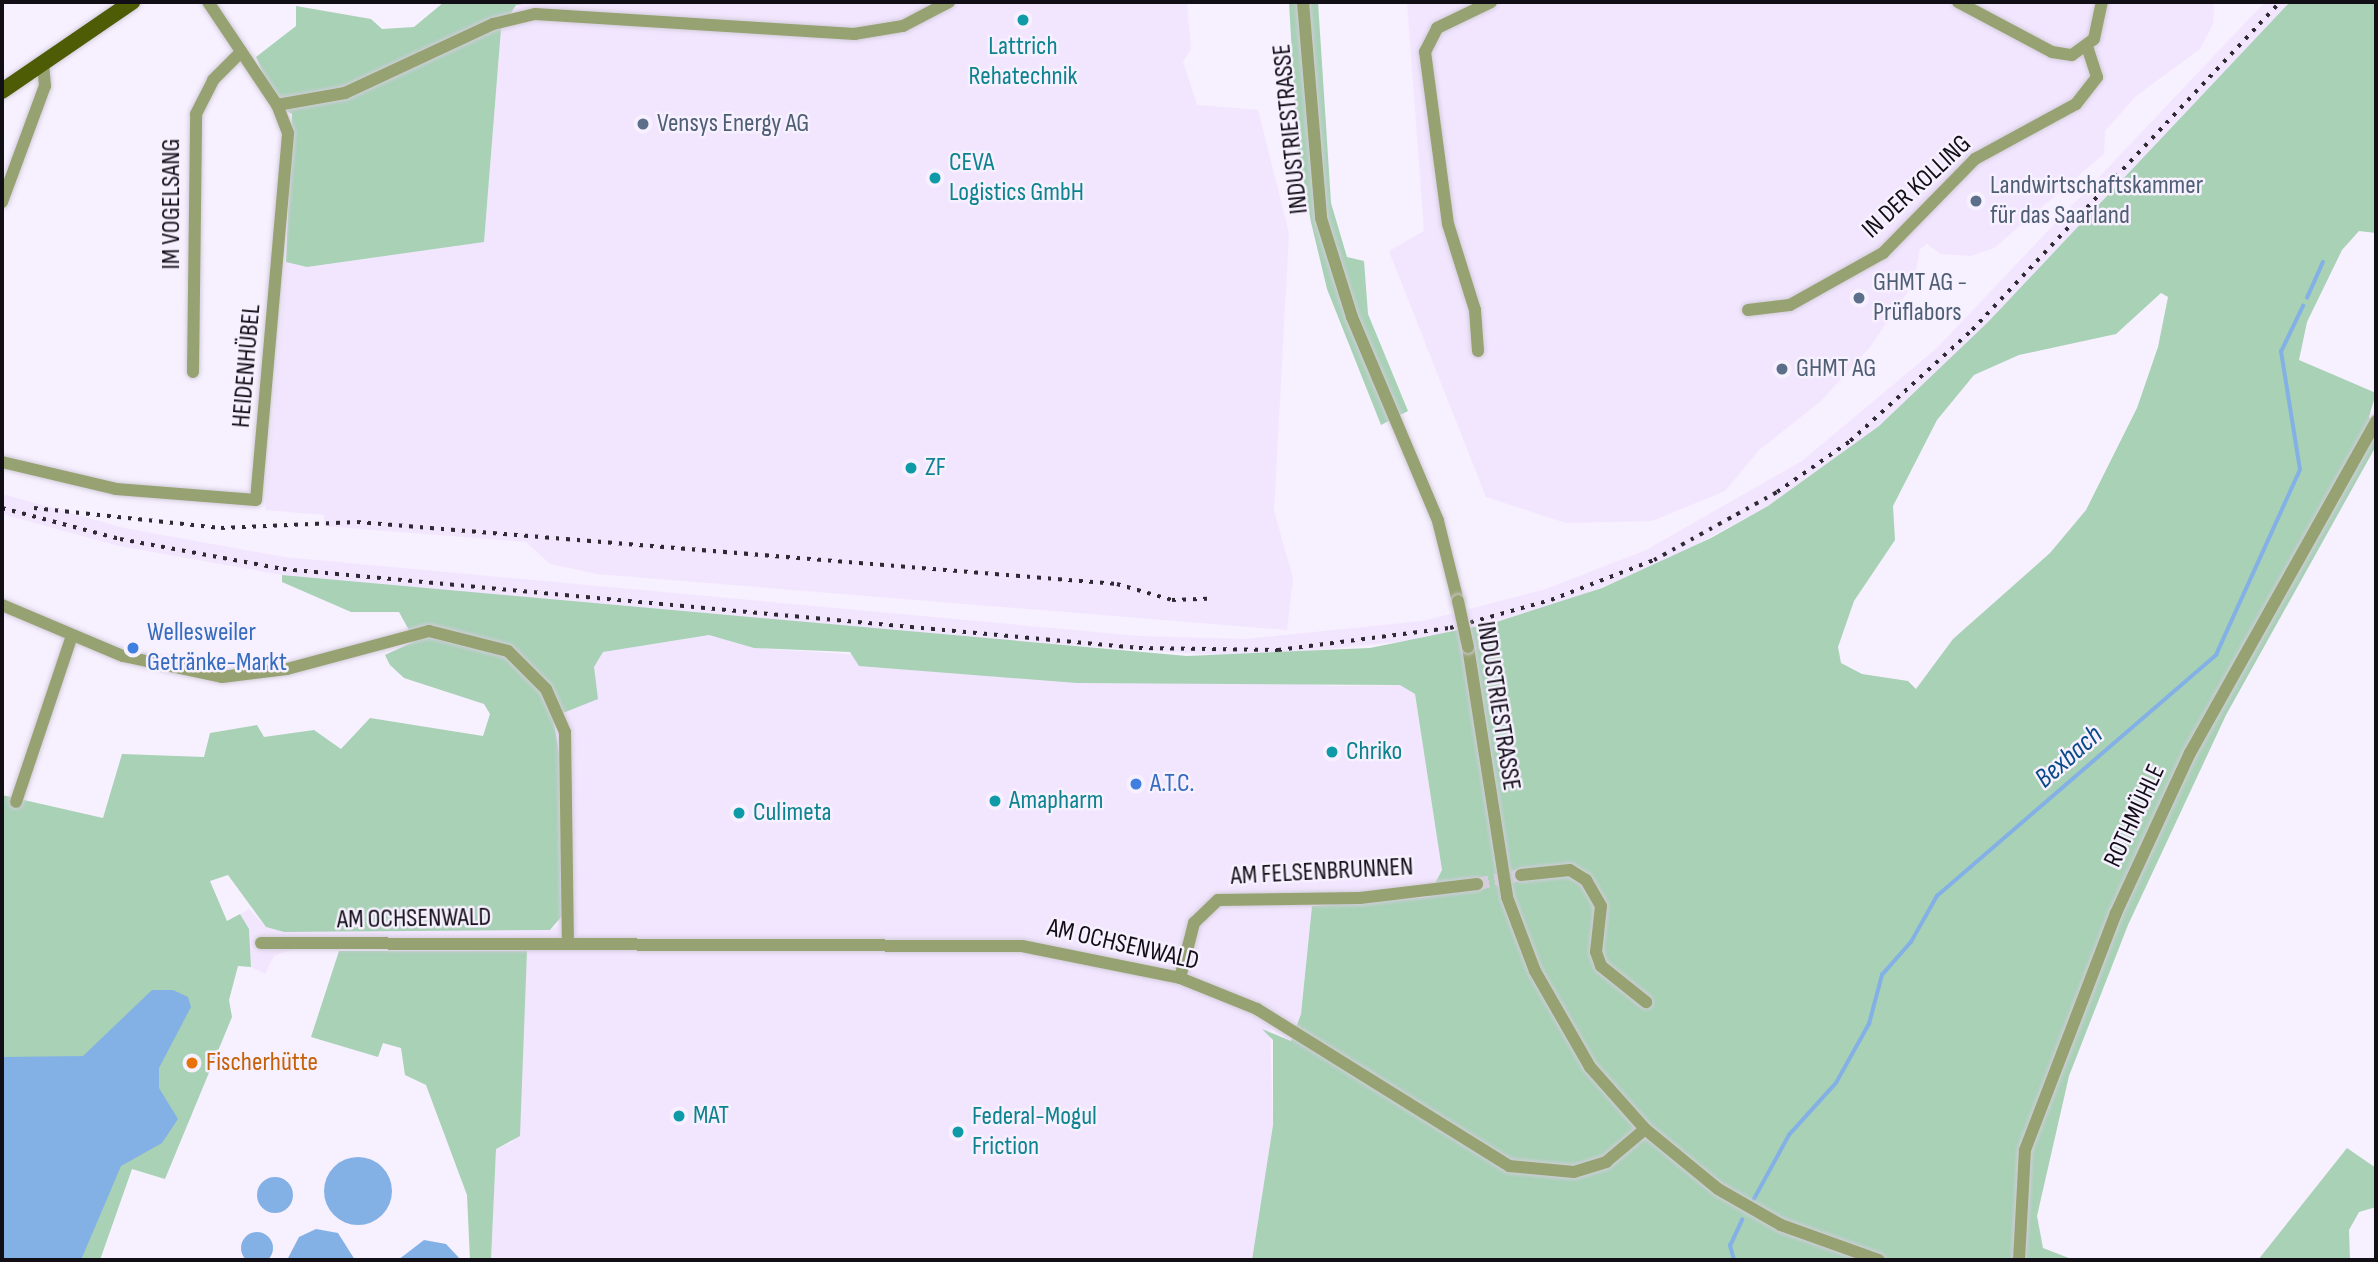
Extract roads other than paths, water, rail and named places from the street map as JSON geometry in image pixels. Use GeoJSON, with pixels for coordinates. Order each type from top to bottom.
{"type":"FeatureCollection","features":[{"type":"Feature","properties":{"kind":"main road"},"geometry":{"type":"LineString","coordinates":[[2,91],[132,2]]}},
{"type":"Feature","properties":{"kind":"street","name":"HEIDENHÜBEL"},"geometry":{"type":"LineString","coordinates":[[2,462],[141,493],[256,500],[288,148],[277,105],[208,2]]}},
{"type":"Feature","properties":{"kind":"street"},"geometry":{"type":"LineString","coordinates":[[277,105],[345,93],[493,24],[535,13],[854,34],[903,26],[949,2]]}},
{"type":"Feature","properties":{"kind":"street","name":"INDUSTRIESTRASSE"},"geometry":{"type":"LineString","coordinates":[[1303,2],[1321,218],[1352,317],[1438,521],[1468,647],[1496,848],[1518,928],[1562,1026],[1645,1129],[1750,1209],[1879,1260]]}},
{"type":"Feature","properties":{"kind":"street"},"geometry":{"type":"LineString","coordinates":[[1478,351],[1475,310],[1448,224],[1425,52],[1437,28],[1491,2]]}},
{"type":"Feature","properties":{"kind":"street"},"geometry":{"type":"LineString","coordinates":[[1958,2],[2052,52],[2072,55],[2087,47],[2102,2]]}},
{"type":"Feature","properties":{"kind":"street","name":"IN DER KOLLING"},"geometry":{"type":"LineString","coordinates":[[1748,310],[1790,305],[1883,253],[1975,159],[2076,104],[2096,77],[2087,47]]}},
{"type":"Feature","properties":{"kind":"street","name":"IM VOGELSANG"},"geometry":{"type":"LineString","coordinates":[[193,372],[196,114],[213,80],[241,52]]}},
{"type":"Feature","properties":{"kind":"street"},"geometry":{"type":"LineString","coordinates":[[2,202],[46,86],[43,62]]}},
{"type":"Feature","properties":{"kind":"street","name":"ROTHMÜHLE"},"geometry":{"type":"LineString","coordinates":[[2019,1260],[2025,1150],[2125,892],[2190,753],[2376,421]]}},
{"type":"Feature","properties":{"kind":"street"},"geometry":{"type":"LineString","coordinates":[[2,606],[72,636],[161,667],[222,677],[287,669],[429,631],[486,640],[535,675],[561,718],[567,751],[568,940]]}},
{"type":"Feature","properties":{"kind":"street"},"geometry":{"type":"LineString","coordinates":[[16,802],[72,636]]}},
{"type":"Feature","properties":{"kind":"street"},"geometry":{"type":"LineString","coordinates":[[1521,875],[1570,870],[1586,880],[1601,906],[1596,952],[1601,966],[1646,1002]]}},
{"type":"Feature","properties":{"kind":"street","name":"AM FELSENBRUNNEN"},"geometry":{"type":"LineString","coordinates":[[1180,978],[1194,923],[1218,900],[1360,898],[1477,884]]}},
{"type":"Feature","properties":{"kind":"street","name":"AM OCHSENWALD"},"geometry":{"type":"LineString","coordinates":[[261,943],[568,940],[1022,946],[1180,978],[1303,1035],[1509,1166],[1574,1172],[1606,1162],[1645,1129]]}},
{"type":"Feature","properties":{"kind":"water"},"geometry":{"type":"Polygon","coordinates":[[[152,990],[173,990],[188,997],[191,1007],[159,1068],[159,1088],[178,1119],[162,1143],[121,1166],[81,1260],[2,1260],[2,1057],[83,1056],[152,990]]]}},
{"type":"Feature","properties":{"kind":"water"},"geometry":{"type":"Polygon","coordinates":[[[365,1157],[386,1172],[392,1184],[390,1204],[382,1215],[365,1225],[351,1225],[334,1215],[326,1204],[324,1184],[334,1167],[345,1159],[365,1157]]]}},
{"type":"Feature","properties":{"kind":"water"},"geometry":{"type":"Polygon","coordinates":[[[275,1177],[288,1182],[293,1195],[288,1208],[275,1213],[262,1208],[257,1195],[262,1182],[275,1177]]]}},
{"type":"Feature","properties":{"kind":"water"},"geometry":{"type":"Polygon","coordinates":[[[316,1229],[338,1233],[355,1260],[287,1260],[299,1237],[316,1229]]]}},
{"type":"Feature","properties":{"kind":"water"},"geometry":{"type":"Polygon","coordinates":[[[257,1232],[268,1237],[273,1248],[268,1259],[257,1264],[246,1259],[241,1248],[246,1237],[257,1232]]]}},
{"type":"Feature","properties":{"kind":"water"},"geometry":{"type":"Polygon","coordinates":[[[424,1240],[446,1244],[461,1260],[398,1260],[424,1240]]]}},
{"type":"Feature","properties":{"kind":"waterway","name":"Bexbach"},"geometry":{"type":"LineString","coordinates":[[2307,298],[2323,262]]}},
{"type":"Feature","properties":{"kind":"waterway","name":"Bexbach"},"geometry":{"type":"LineString","coordinates":[[1754,1199],[1789,1135],[1836,1083],[1869,1024],[1882,975],[1911,942],[1937,896],[2216,655],[2300,470],[2281,352],[2303,306]]}},
{"type":"Feature","properties":{"kind":"waterway","name":"Bexbach"},"geometry":{"type":"LineString","coordinates":[[1734,1260],[1730,1246],[1742,1220]]}},
{"type":"Feature","properties":{"kind":"tunnel"},"geometry":{"type":"LineString","coordinates":[[1477,884],[1521,875]]}},
{"type":"Feature","properties":{"kind":"railway"},"geometry":{"type":"LineString","coordinates":[[2,508],[120,539],[283,569],[1139,648],[1278,650],[1450,628],[1551,600],[1654,560],[1777,492],[1850,441],[1972,330],[2280,2]]}},
{"type":"Feature","properties":{"kind":"railway"},"geometry":{"type":"LineString","coordinates":[[34,508],[221,528],[357,522],[1117,584],[1172,600],[1207,599]]}},
{"type":"Feature","properties":{"kind":"place","name":"Lattrich Rehatechnik"},"geometry":{"type":"Point","coordinates":[1023,20]}},
{"type":"Feature","properties":{"kind":"place","name":"Vensys Energy AG"},"geometry":{"type":"Point","coordinates":[643,124]}},
{"type":"Feature","properties":{"kind":"place","name":"CEVA Logistics GmbH"},"geometry":{"type":"Point","coordinates":[935,178]}},
{"type":"Feature","properties":{"kind":"place","name":"Landwirtschaftskammer für das Saarland"},"geometry":{"type":"Point","coordinates":[1976,201]}},
{"type":"Feature","properties":{"kind":"place","name":"GHMT AG - Prüflabors"},"geometry":{"type":"Point","coordinates":[1859,298]}},
{"type":"Feature","properties":{"kind":"place","name":"GHMT AG"},"geometry":{"type":"Point","coordinates":[1782,369]}},
{"type":"Feature","properties":{"kind":"place","name":"ZF"},"geometry":{"type":"Point","coordinates":[911,468]}},
{"type":"Feature","properties":{"kind":"place","name":"Wellesweiler Getränke-Markt"},"geometry":{"type":"Point","coordinates":[133,648]}},
{"type":"Feature","properties":{"kind":"place","name":"Chriko"},"geometry":{"type":"Point","coordinates":[1332,752]}},
{"type":"Feature","properties":{"kind":"place","name":"A.T.C."},"geometry":{"type":"Point","coordinates":[1136,784]}},
{"type":"Feature","properties":{"kind":"place","name":"Amapharm"},"geometry":{"type":"Point","coordinates":[995,801]}},
{"type":"Feature","properties":{"kind":"place","name":"Culimeta"},"geometry":{"type":"Point","coordinates":[739,813]}},
{"type":"Feature","properties":{"kind":"place","name":"Fischerhütte"},"geometry":{"type":"Point","coordinates":[192,1063]}},
{"type":"Feature","properties":{"kind":"place","name":"MAT"},"geometry":{"type":"Point","coordinates":[679,1116]}},
{"type":"Feature","properties":{"kind":"place","name":"Federal-Mogul Friction"},"geometry":{"type":"Point","coordinates":[958,1132]}}]}
